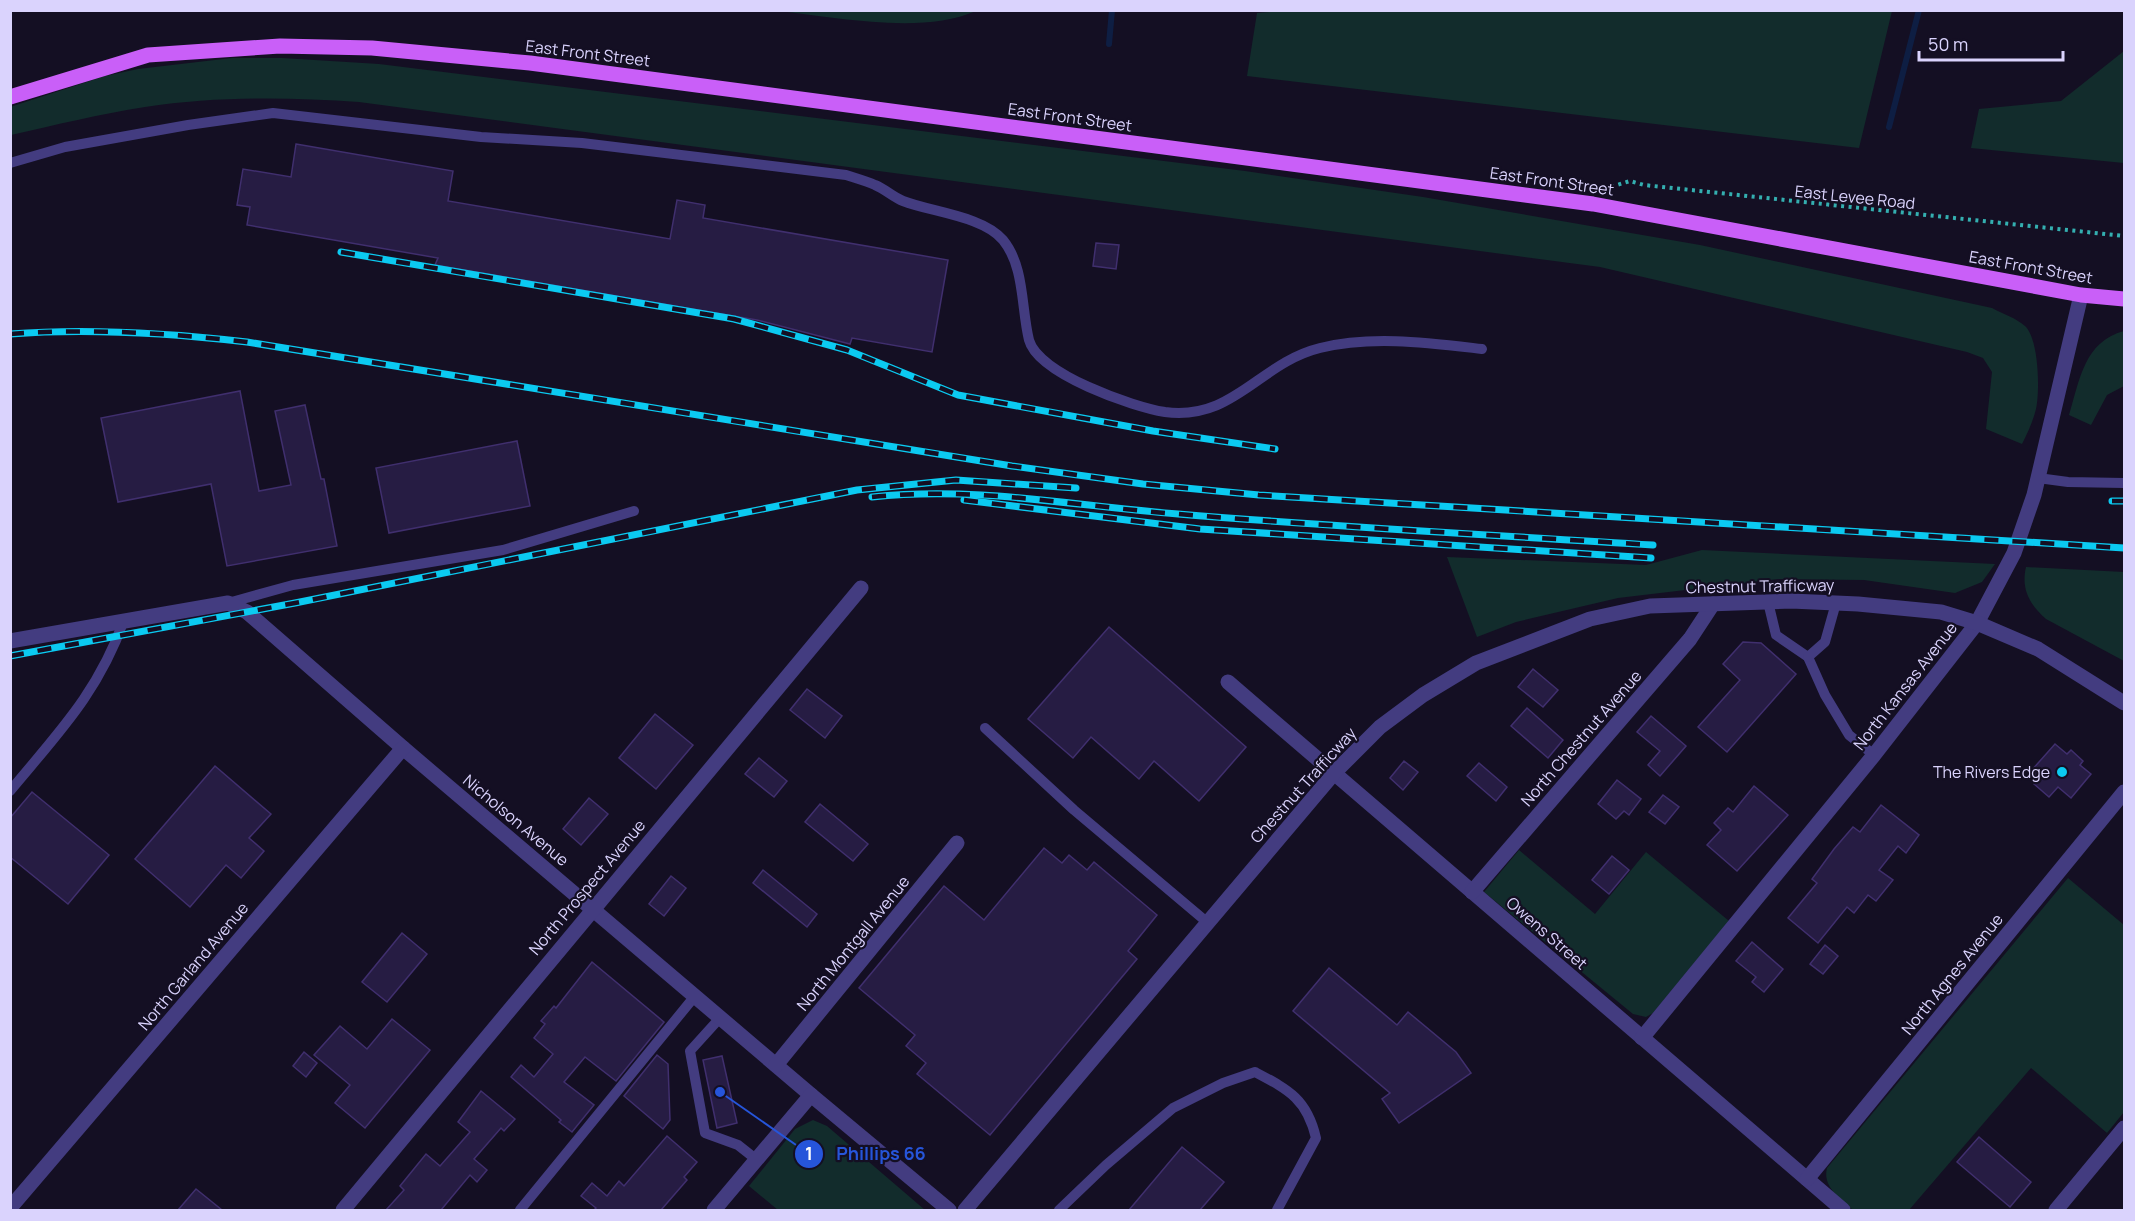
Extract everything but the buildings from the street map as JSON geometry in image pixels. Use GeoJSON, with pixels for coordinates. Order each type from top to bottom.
{"type":"FeatureCollection","features":[{"type":"Feature","properties":{"kind":"main road","name":"East Front Street"},"geometry":{"type":"LineString","coordinates":[[10,97],[148,55],[280,46],[372,48],[541,65],[1593,204],[2081,295],[2124,299]]}},
{"type":"Feature","properties":{"kind":"street","name":"North Kansas Avenue"},"geometry":{"type":"LineString","coordinates":[[1642,1038],[1874,755],[1977,623],[2014,553],[2038,478],[2081,295]]}},
{"type":"Feature","properties":{"kind":"street","name":"North Prospect Avenue"},"geometry":{"type":"LineString","coordinates":[[343,1210],[861,588]]}},
{"type":"Feature","properties":{"kind":"street","name":"Chestnut Trafficway"},"geometry":{"type":"LineString","coordinates":[[965,1210],[1335,772],[1380,727],[1423,695],[1476,663],[1590,619],[1650,606],[1768,602],[1836,603],[1941,612],[1977,623],[2038,649],[2124,703]]}},
{"type":"Feature","properties":{"kind":"street"},"geometry":{"type":"LineString","coordinates":[[10,641],[228,603]]}},
{"type":"Feature","properties":{"kind":"street","name":"Nicholson Avenue"},"geometry":{"type":"LineString","coordinates":[[228,603],[248,612],[403,748],[949,1210]]}},
{"type":"Feature","properties":{"kind":"street","name":"North Chestnut Avenue"},"geometry":{"type":"LineString","coordinates":[[1472,892],[1690,639],[1713,604]]}},
{"type":"Feature","properties":{"kind":"street","name":"Owens Street"},"geometry":{"type":"LineString","coordinates":[[1228,682],[1843,1210]]}},
{"type":"Feature","properties":{"kind":"street","name":"North Garland Avenue"},"geometry":{"type":"LineString","coordinates":[[10,1208],[403,748]]}},
{"type":"Feature","properties":{"kind":"street","name":"North Agnes Avenue"},"geometry":{"type":"LineString","coordinates":[[1807,1179],[2124,792]]}},
{"type":"Feature","properties":{"kind":"street","name":"North Montgall Avenue"},"geometry":{"type":"LineString","coordinates":[[776,1065],[957,843]]}},
{"type":"Feature","properties":{"kind":"street"},"geometry":{"type":"LineString","coordinates":[[714,1210],[811,1095]]}},
{"type":"Feature","properties":{"kind":"street"},"geometry":{"type":"LineString","coordinates":[[2056,1210],[2124,1128]]}},
{"type":"Feature","properties":{"kind":"lane"},"geometry":{"type":"LineString","coordinates":[[10,163],[76,145],[273,113],[480,137],[582,143],[846,175],[876,185],[902,200],[979,225],[994,233],[1006,245],[1015,261],[1030,343],[1050,366],[1069,378],[1127,401],[1165,412],[1198,412],[1228,402],[1282,362],[1320,348],[1365,342],[1425,342],[1482,349]]}},
{"type":"Feature","properties":{"kind":"lane"},"geometry":{"type":"LineString","coordinates":[[2038,478],[2124,483]]}},
{"type":"Feature","properties":{"kind":"lane"},"geometry":{"type":"LineString","coordinates":[[228,603],[293,585],[503,550],[634,511]]}},
{"type":"Feature","properties":{"kind":"lane"},"geometry":{"type":"LineString","coordinates":[[1768,602],[1776,635],[1808,657],[1825,695],[1849,735],[1874,755]]}},
{"type":"Feature","properties":{"kind":"lane"},"geometry":{"type":"LineString","coordinates":[[1808,657],[1825,642],[1836,603]]}},
{"type":"Feature","properties":{"kind":"lane"},"geometry":{"type":"LineString","coordinates":[[10,791],[87,698],[109,660],[124,620]]}},
{"type":"Feature","properties":{"kind":"lane"},"geometry":{"type":"LineString","coordinates":[[985,728],[1074,810],[1208,923]]}},
{"type":"Feature","properties":{"kind":"lane"},"geometry":{"type":"LineString","coordinates":[[520,1210],[695,996]]}},
{"type":"Feature","properties":{"kind":"lane"},"geometry":{"type":"LineString","coordinates":[[720,1018],[690,1051],[705,1133],[738,1145],[757,1160]]}},
{"type":"Feature","properties":{"kind":"lane"},"geometry":{"type":"LineString","coordinates":[[1059,1210],[1106,1165],[1173,1108],[1223,1083],[1255,1072],[1292,1091],[1312,1119],[1316,1138],[1276,1210]]}},
{"type":"Feature","properties":{"kind":"path","name":"East Levee Road"},"geometry":{"type":"LineString","coordinates":[[1593,204],[1606,187],[1629,181],[1644,185],[2124,236]]}},
{"type":"Feature","properties":{"kind":"green space"},"geometry":{"type":"Polygon","coordinates":[[[778,11],[976,11],[954,18],[905,23],[852,20],[778,11]]]}},
{"type":"Feature","properties":{"kind":"green space"},"geometry":{"type":"Polygon","coordinates":[[[1283,11],[1892,11],[1859,148],[1247,76],[1257,13],[1283,11]]]}},
{"type":"Feature","properties":{"kind":"green space"},"geometry":{"type":"Polygon","coordinates":[[[2124,51],[2124,163],[1971,148],[1979,109],[2061,101],[2124,51]]]}},
{"type":"Feature","properties":{"kind":"green space"},"geometry":{"type":"Polygon","coordinates":[[[232,58],[282,58],[379,64],[1245,171],[1423,197],[1700,245],[1992,308],[2009,316],[2025,326],[2033,342],[2038,378],[2036,409],[2022,444],[1986,429],[1992,372],[1983,358],[1967,352],[1600,267],[359,102],[279,98],[172,103],[11,135],[10,107],[105,76],[138,69],[232,58]]]}},
{"type":"Feature","properties":{"kind":"green space"},"geometry":{"type":"Polygon","coordinates":[[[2124,331],[2124,386],[2107,395],[2091,425],[2069,415],[2081,376],[2092,353],[2111,336],[2124,331]]]}},
{"type":"Feature","properties":{"kind":"green space"},"geometry":{"type":"Polygon","coordinates":[[[1702,550],[1995,564],[1982,582],[1955,593],[1864,580],[1778,579],[1618,598],[1516,622],[1477,637],[1447,557],[1646,565],[1702,550]]]}},
{"type":"Feature","properties":{"kind":"green space"},"geometry":{"type":"Polygon","coordinates":[[[2026,567],[2124,572],[2124,661],[2046,619],[2028,596],[2025,582],[2026,567]]]}},
{"type":"Feature","properties":{"kind":"green space"},"geometry":{"type":"Polygon","coordinates":[[[1519,850],[1595,914],[1646,852],[1729,921],[1653,1013],[1646,1017],[1633,1014],[1484,892],[1519,850]]]}},
{"type":"Feature","properties":{"kind":"green space"},"geometry":{"type":"Polygon","coordinates":[[[2068,878],[2124,925],[2124,1112],[2107,1133],[2031,1068],[1909,1210],[1853,1210],[1830,1187],[1826,1175],[1827,1168],[2068,878]]]}},
{"type":"Feature","properties":{"kind":"green space"},"geometry":{"type":"Polygon","coordinates":[[[813,1120],[827,1126],[925,1210],[778,1210],[749,1186],[795,1129],[813,1120]]]}},
{"type":"Feature","properties":{"kind":"waterway"},"geometry":{"type":"LineString","coordinates":[[1109,44],[1112,10]]}},
{"type":"Feature","properties":{"kind":"waterway"},"geometry":{"type":"LineString","coordinates":[[1889,127],[1919,10]]}},
{"type":"Feature","properties":{"kind":"railway"},"geometry":{"type":"LineString","coordinates":[[341,252],[734,319],[847,350],[958,395],[1153,431],[1275,449]]}},
{"type":"Feature","properties":{"kind":"railway"},"geometry":{"type":"LineString","coordinates":[[10,334],[70,331],[129,332],[247,342],[1012,466],[1143,484],[1259,495],[2124,548]]}},
{"type":"Feature","properties":{"kind":"railway"},"geometry":{"type":"LineString","coordinates":[[10,656],[295,603],[857,490],[956,480],[1076,488]]}},
{"type":"Feature","properties":{"kind":"railway"},"geometry":{"type":"LineString","coordinates":[[872,497],[911,494],[988,495],[1238,519],[1653,545]]}},
{"type":"Feature","properties":{"kind":"railway"},"geometry":{"type":"LineString","coordinates":[[964,500],[1200,529],[1651,558]]}},
{"type":"Feature","properties":{"kind":"railway"},"geometry":{"type":"LineString","coordinates":[[2112,501],[2124,501]]}},
{"type":"Feature","properties":{"kind":"place","name":"The Rivers Edge"},"geometry":{"type":"Point","coordinates":[2062,772]}},
{"type":"Feature","properties":{"kind":"place","name":"Phillips 66"},"geometry":{"type":"Point","coordinates":[720,1092]}}]}
